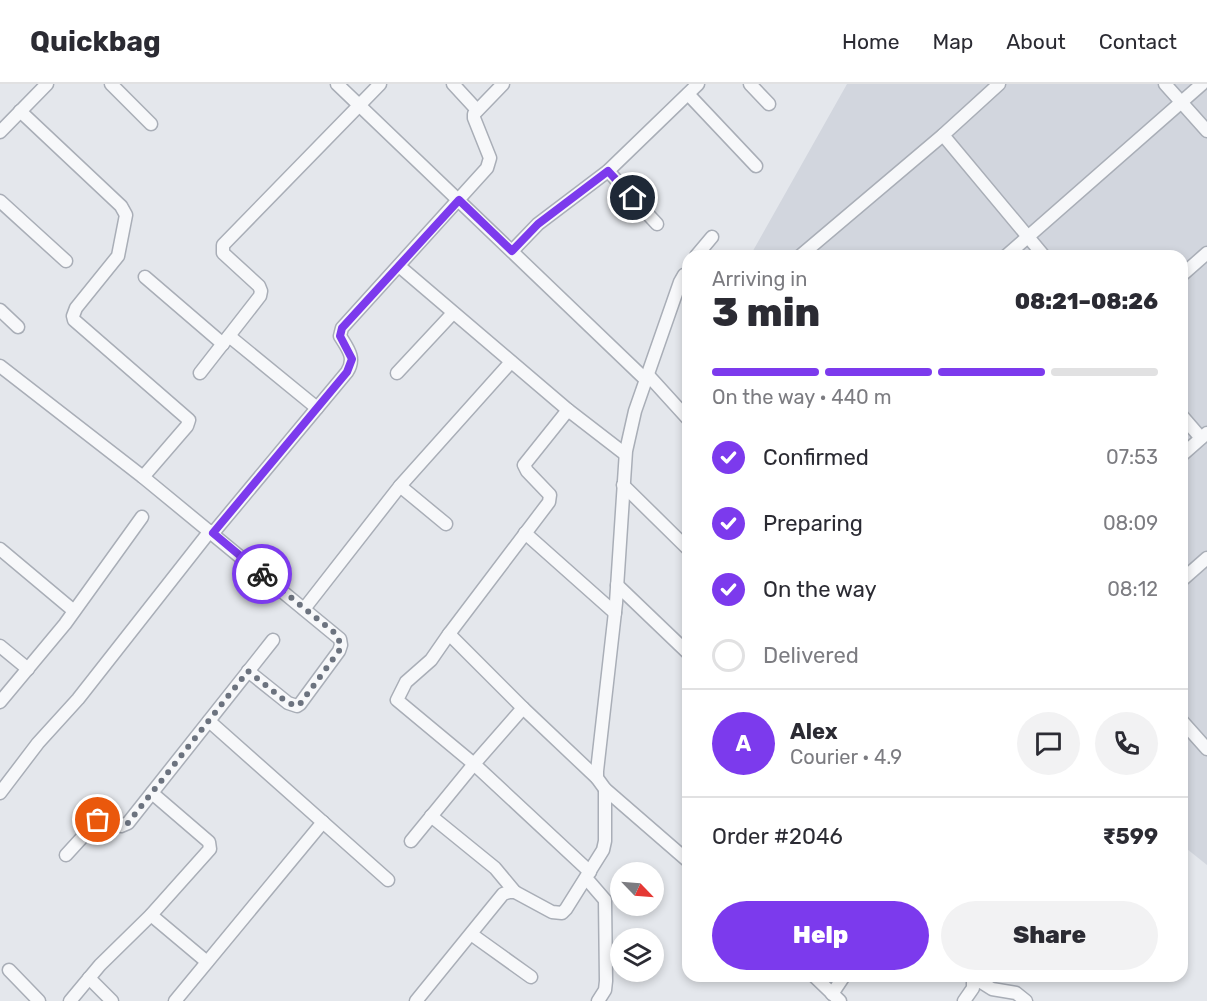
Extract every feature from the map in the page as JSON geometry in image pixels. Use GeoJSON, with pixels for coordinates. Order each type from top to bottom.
{"type":"FeatureCollection","features":[{"type":"Feature","properties":{"kind":"street"},"geometry":{"type":"LineString","coordinates":[[1,129],[47,84]]}},
{"type":"Feature","properties":{"kind":"street"},"geometry":{"type":"LineString","coordinates":[[111,84],[151,124]]}},
{"type":"Feature","properties":{"kind":"street"},"geometry":{"type":"LineString","coordinates":[[337,84],[647,377],[682,413]]}},
{"type":"Feature","properties":{"kind":"street"},"geometry":{"type":"LineString","coordinates":[[200,373],[260,296],[261,291],[259,286],[223,253],[223,245],[380,84]]}},
{"type":"Feature","properties":{"kind":"street"},"geometry":{"type":"LineString","coordinates":[[453,84],[477,110]]}},
{"type":"Feature","properties":{"kind":"street"},"geometry":{"type":"LineString","coordinates":[[0,793],[38,743],[78,699],[211,532],[351,366],[351,353],[340,336],[342,328],[490,163],[474,118],[477,110],[503,84]]}},
{"type":"Feature","properties":{"kind":"street"},"geometry":{"type":"LineString","coordinates":[[512,251],[538,224],[608,171],[698,84]]}},
{"type":"Feature","properties":{"kind":"street"},"geometry":{"type":"LineString","coordinates":[[750,84],[769,104]]}},
{"type":"Feature","properties":{"kind":"street"},"geometry":{"type":"LineString","coordinates":[[807,250],[943,135],[999,84]]}},
{"type":"Feature","properties":{"kind":"street"},"geometry":{"type":"LineString","coordinates":[[1166,84],[1207,131]]}},
{"type":"Feature","properties":{"kind":"street"},"geometry":{"type":"LineString","coordinates":[[1013,250],[1202,84]]}},
{"type":"Feature","properties":{"kind":"street"},"geometry":{"type":"LineString","coordinates":[[688,94],[756,166]]}},
{"type":"Feature","properties":{"kind":"street"},"geometry":{"type":"LineString","coordinates":[[20,111],[121,206],[126,215],[118,256],[76,308],[73,316],[74,320],[189,420],[187,426],[143,477]]}},
{"type":"Feature","properties":{"kind":"street"},"geometry":{"type":"LineString","coordinates":[[943,135],[1039,250]]}},
{"type":"Feature","properties":{"kind":"street"},"geometry":{"type":"LineString","coordinates":[[608,171],[657,224]]}},
{"type":"Feature","properties":{"kind":"street"},"geometry":{"type":"LineString","coordinates":[[0,201],[66,261]]}},
{"type":"Feature","properties":{"kind":"street"},"geometry":{"type":"LineString","coordinates":[[701,250],[712,237]]}},
{"type":"Feature","properties":{"kind":"street"},"geometry":{"type":"LineString","coordinates":[[1188,269],[1207,252]]}},
{"type":"Feature","properties":{"kind":"street"},"geometry":{"type":"LineString","coordinates":[[399,266],[568,411],[625,454]]}},
{"type":"Feature","properties":{"kind":"street"},"geometry":{"type":"LineString","coordinates":[[145,277],[317,408]]}},
{"type":"Feature","properties":{"kind":"street"},"geometry":{"type":"LineString","coordinates":[[597,778],[615,613],[625,454],[634,411],[682,279]]}},
{"type":"Feature","properties":{"kind":"street"},"geometry":{"type":"LineString","coordinates":[[0,310],[18,327]]}},
{"type":"Feature","properties":{"kind":"street"},"geometry":{"type":"LineString","coordinates":[[397,373],[453,313]]}},
{"type":"Feature","properties":{"kind":"street"},"geometry":{"type":"LineString","coordinates":[[304,609],[400,486],[510,362]]}},
{"type":"Feature","properties":{"kind":"street"},"geometry":{"type":"LineString","coordinates":[[0,366],[143,477],[336,634],[341,645],[339,651],[297,706],[288,703],[248,671]]}},
{"type":"Feature","properties":{"kind":"street"},"geometry":{"type":"LineString","coordinates":[[568,411],[524,465],[525,469],[548,493],[550,499],[431,660],[406,682],[397,700],[474,764],[588,875],[602,894],[606,906],[606,981],[605,990],[598,1001]]}},
{"type":"Feature","properties":{"kind":"street"},"geometry":{"type":"LineString","coordinates":[[1188,421],[1205,437],[1188,450]]}},
{"type":"Feature","properties":{"kind":"street"},"geometry":{"type":"LineString","coordinates":[[623,485],[682,543]]}},
{"type":"Feature","properties":{"kind":"street"},"geometry":{"type":"LineString","coordinates":[[400,486],[446,524]]}},
{"type":"Feature","properties":{"kind":"street"},"geometry":{"type":"LineString","coordinates":[[0,702],[74,611],[142,517]]}},
{"type":"Feature","properties":{"kind":"street"},"geometry":{"type":"LineString","coordinates":[[525,533],[615,613]]}},
{"type":"Feature","properties":{"kind":"street"},"geometry":{"type":"LineString","coordinates":[[0,549],[74,611]]}},
{"type":"Feature","properties":{"kind":"street"},"geometry":{"type":"LineString","coordinates":[[1188,575],[1207,558]]}},
{"type":"Feature","properties":{"kind":"street"},"geometry":{"type":"LineString","coordinates":[[617,585],[682,647]]}},
{"type":"Feature","properties":{"kind":"street"},"geometry":{"type":"LineString","coordinates":[[449,634],[597,778],[605,789],[682,856]]}},
{"type":"Feature","properties":{"kind":"street"},"geometry":{"type":"LineString","coordinates":[[66,855],[98,820],[107,819],[121,826],[128,823],[273,640]]}},
{"type":"Feature","properties":{"kind":"street"},"geometry":{"type":"LineString","coordinates":[[0,646],[28,669]]}},
{"type":"Feature","properties":{"kind":"street"},"geometry":{"type":"LineString","coordinates":[[411,841],[523,708]]}},
{"type":"Feature","properties":{"kind":"street"},"geometry":{"type":"LineString","coordinates":[[209,721],[388,880]]}},
{"type":"Feature","properties":{"kind":"street"},"geometry":{"type":"LineString","coordinates":[[1188,728],[1207,749]]}},
{"type":"Feature","properties":{"kind":"street"},"geometry":{"type":"LineString","coordinates":[[431,816],[495,868],[515,892],[552,912],[562,913],[603,850],[605,789]]}},
{"type":"Feature","properties":{"kind":"street"},"geometry":{"type":"LineString","coordinates":[[70,1001],[210,849],[211,846],[152,793]]}},
{"type":"Feature","properties":{"kind":"street"},"geometry":{"type":"LineString","coordinates":[[175,1001],[323,822]]}},
{"type":"Feature","properties":{"kind":"street"},"geometry":{"type":"LineString","coordinates":[[416,1001],[503,894],[515,892]]}},
{"type":"Feature","properties":{"kind":"street"},"geometry":{"type":"LineString","coordinates":[[151,915],[207,962]]}},
{"type":"Feature","properties":{"kind":"street"},"geometry":{"type":"LineString","coordinates":[[471,934],[531,977]]}},
{"type":"Feature","properties":{"kind":"street"},"geometry":{"type":"LineString","coordinates":[[9,970],[39,1001]]}},
{"type":"Feature","properties":{"kind":"street"},"geometry":{"type":"LineString","coordinates":[[89,978],[112,1001]]}},
{"type":"Feature","properties":{"kind":"street"},"geometry":{"type":"LineString","coordinates":[[820,982],[836,997],[842,982]]}},
{"type":"Feature","properties":{"kind":"street"},"geometry":{"type":"LineString","coordinates":[[964,1001],[972,988],[973,982]]}},
{"type":"Feature","properties":{"kind":"street"},"geometry":{"type":"LineString","coordinates":[[981,982],[992,989],[1016,993],[1026,1001]]}},
{"type":"Feature","properties":{"kind":"shaded area"},"geometry":{"type":"Polygon","coordinates":[[[847,84],[1207,84],[1207,865],[1188,850],[1188,250],[753,250],[847,84]]]}},
{"type":"Feature","properties":{"kind":"way so far"},"geometry":{"type":"LineString","coordinates":[[98,820],[103,818],[125,826],[248,671],[288,703],[297,706],[339,651],[340,639],[336,634],[262,574]]}},
{"type":"Feature","properties":{"kind":"route"},"geometry":{"type":"LineString","coordinates":[[262,574],[213,533],[351,366],[351,353],[340,336],[342,328],[459,200],[512,251],[538,224],[608,171],[633,198]]}}]}
